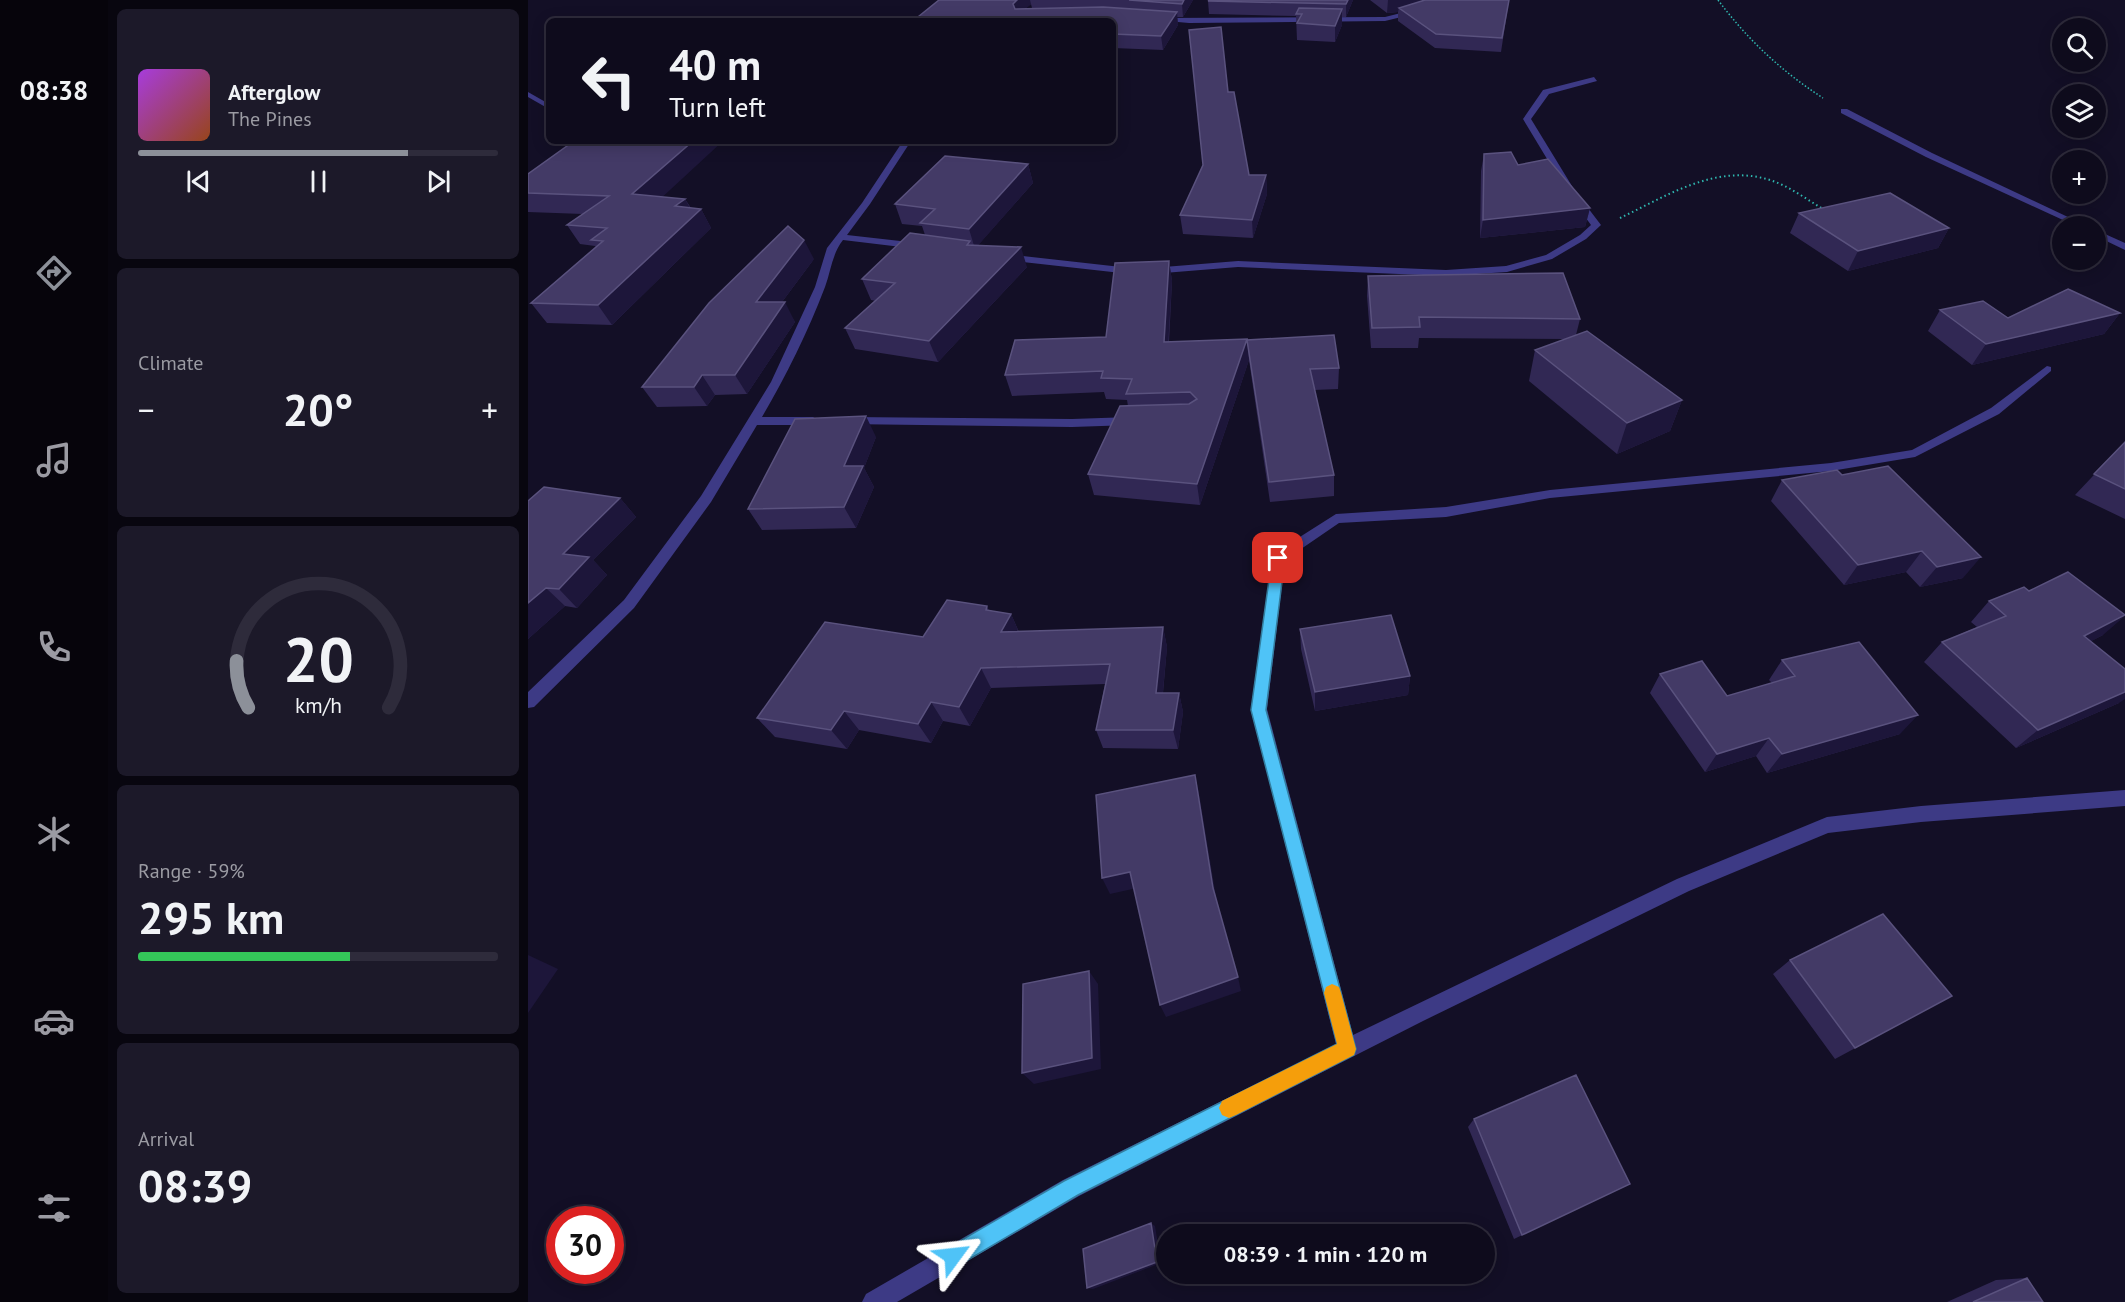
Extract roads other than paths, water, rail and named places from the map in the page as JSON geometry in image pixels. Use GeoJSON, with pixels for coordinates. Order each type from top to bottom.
{"type":"FeatureCollection","features":[{"type":"Feature","properties":{"kind":"street"},"geometry":{"type":"LineString","coordinates":[[1156,20],[1193,22],[1281,19],[1333,22],[1403,16],[1431,7],[1437,0]]}},
{"type":"Feature","properties":{"kind":"street"},"geometry":{"type":"LineString","coordinates":[[993,255],[1068,266],[1140,272],[1238,264],[1446,273],[1508,269],[1550,257],[1587,234],[1596,225],[1571,192],[1527,119],[1546,93],[1594,80]]}},
{"type":"Feature","properties":{"kind":"street"},"geometry":{"type":"LineString","coordinates":[[528,94],[546,105]]}},
{"type":"Feature","properties":{"kind":"street"},"geometry":{"type":"LineString","coordinates":[[1844,111],[1929,155],[2060,216]]}},
{"type":"Feature","properties":{"kind":"street"},"geometry":{"type":"LineString","coordinates":[[528,702],[629,604],[705,499],[777,382],[820,287],[832,248],[866,204],[905,144]]}},
{"type":"Feature","properties":{"kind":"street"},"geometry":{"type":"LineString","coordinates":[[841,237],[923,247]]}},
{"type":"Feature","properties":{"kind":"street"},"geometry":{"type":"LineString","coordinates":[[2106,238],[2125,247]]}},
{"type":"Feature","properties":{"kind":"street"},"geometry":{"type":"LineString","coordinates":[[1347,1049],[1258,710],[1278,558],[1336,519],[1446,512],[1550,494],[1831,467],[1915,453],[1995,411],[2047,369]]}},
{"type":"Feature","properties":{"kind":"street"},"geometry":{"type":"LineString","coordinates":[[753,421],[1072,423],[1148,420]]}},
{"type":"Feature","properties":{"kind":"street"},"geometry":{"type":"LineString","coordinates":[[874,1302],[1071,1188],[1347,1049],[1683,885],[1827,825],[1921,814],[2125,798]]}}]}
